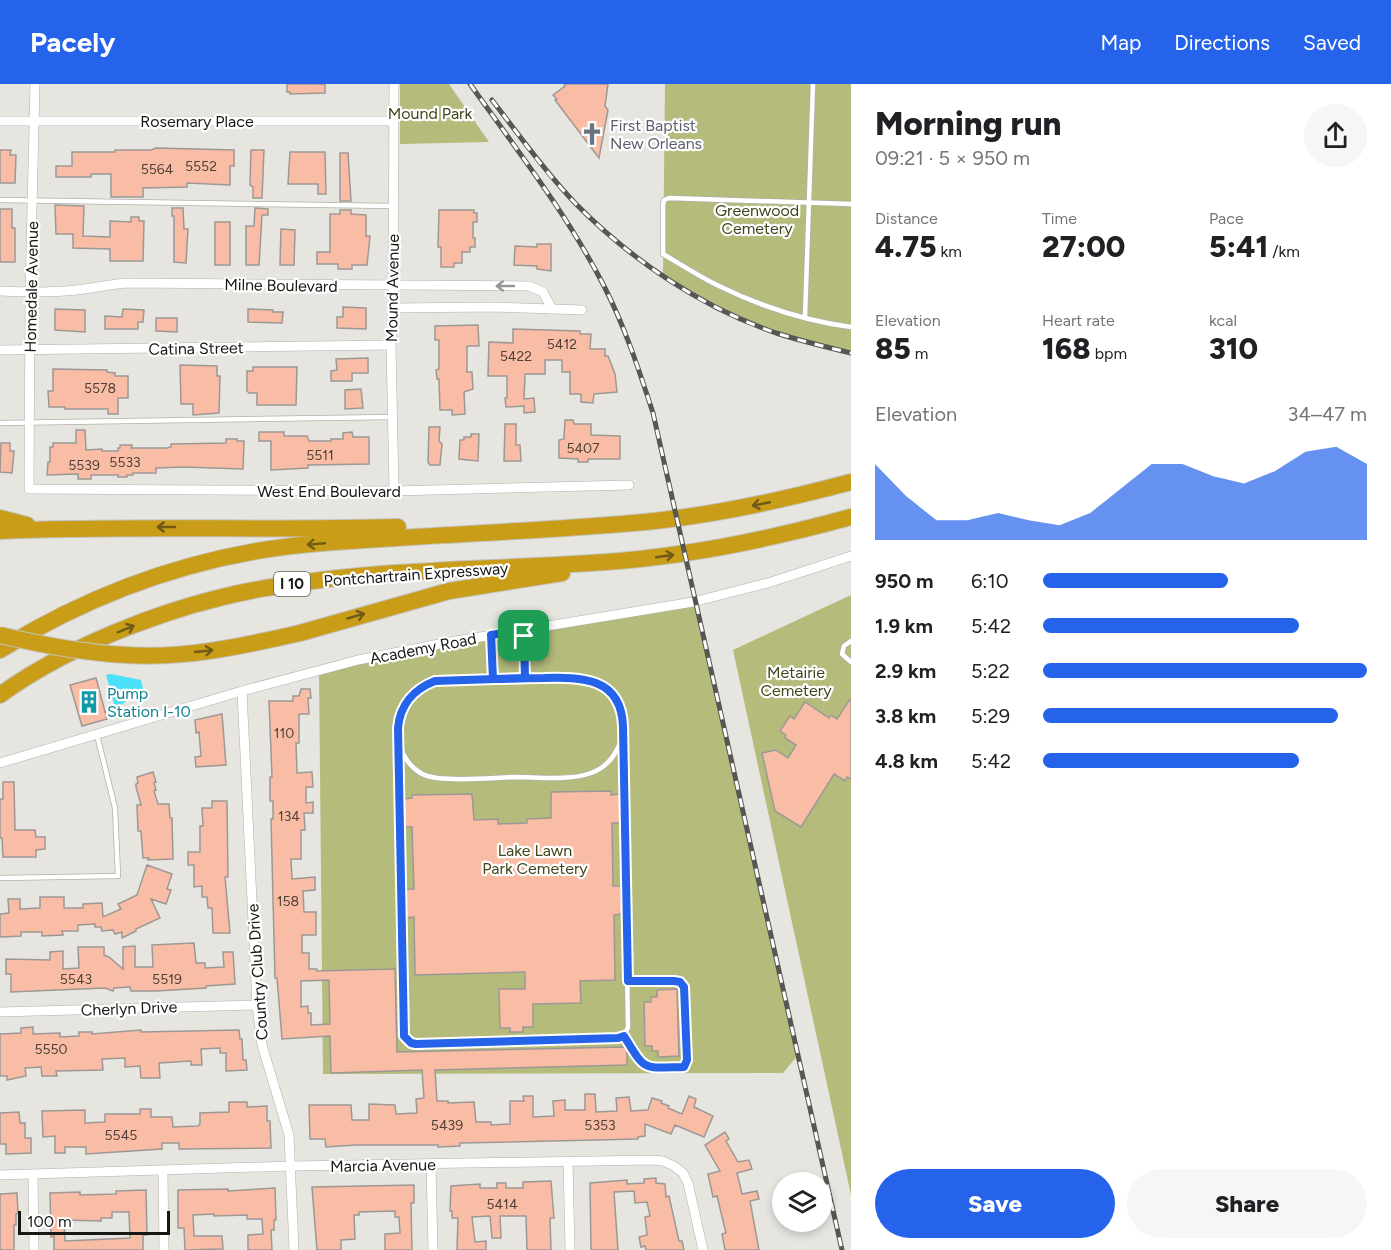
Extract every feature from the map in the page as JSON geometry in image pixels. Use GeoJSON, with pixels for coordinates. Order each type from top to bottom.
{"type":"FeatureCollection","features":[{"type":"Feature","properties":{"kind":"highway","name":"I 10"},"geometry":{"type":"LineString","coordinates":[[0,650],[54,619],[108,593],[158,575],[258,551],[308,544],[634,523],[703,515],[777,501],[851,482]]}},
{"type":"Feature","properties":{"kind":"highway","name":"Pontchartrain Expressway"},"geometry":{"type":"LineString","coordinates":[[0,695],[44,667],[159,616],[269,587],[367,576],[606,562],[664,556],[715,548],[851,517]]}},
{"type":"Feature","properties":{"kind":"highway"},"geometry":{"type":"LineString","coordinates":[[0,518],[49,529]]}},
{"type":"Feature","properties":{"kind":"highway"},"geometry":{"type":"LineString","coordinates":[[0,531],[157,527],[563,528]]}},
{"type":"Feature","properties":{"kind":"highway"},"geometry":{"type":"LineString","coordinates":[[0,635],[84,651],[129,656],[238,647],[300,633],[449,591],[548,576],[606,562]]}},
{"type":"Feature","properties":{"kind":"street","name":"Homedale Avenue"},"geometry":{"type":"LineString","coordinates":[[29,489],[30,292],[35,84]]}},
{"type":"Feature","properties":{"kind":"street","name":"Mound Avenue"},"geometry":{"type":"LineString","coordinates":[[394,84],[391,345],[394,491]]}},
{"type":"Feature","properties":{"kind":"street","name":"Rosemary Place"},"geometry":{"type":"LineString","coordinates":[[0,121],[393,121]]}},
{"type":"Feature","properties":{"kind":"street","name":"Milne Boulevard"},"geometry":{"type":"LineString","coordinates":[[0,291],[87,289],[105,284],[126,283],[529,286],[543,292],[552,309]]}},
{"type":"Feature","properties":{"kind":"street"},"geometry":{"type":"LineString","coordinates":[[393,308],[582,310]]}},
{"type":"Feature","properties":{"kind":"street","name":"Catina Street"},"geometry":{"type":"LineString","coordinates":[[0,350],[391,345]]}},
{"type":"Feature","properties":{"kind":"street","name":"West End Boulevard"},"geometry":{"type":"LineString","coordinates":[[29,489],[394,491],[629,485]]}},
{"type":"Feature","properties":{"kind":"street","name":"Academy Road"},"geometry":{"type":"LineString","coordinates":[[0,763],[242,691],[358,660],[491,635],[693,602],[771,582],[851,556]]}},
{"type":"Feature","properties":{"kind":"street","name":"Country Club Drive"},"geometry":{"type":"LineString","coordinates":[[242,691],[257,1005],[262,1045],[289,1135],[294,1250]]}},
{"type":"Feature","properties":{"kind":"street","name":"Cherlyn Drive"},"geometry":{"type":"LineString","coordinates":[[0,1012],[257,1005]]}},
{"type":"Feature","properties":{"kind":"street"},"geometry":{"type":"LineString","coordinates":[[568,1161],[570,1250]]}},
{"type":"Feature","properties":{"kind":"street","name":"Marcia Avenue"},"geometry":{"type":"LineString","coordinates":[[0,1175],[291,1166],[663,1161],[683,1173],[688,1183],[704,1250]]}},
{"type":"Feature","properties":{"kind":"street"},"geometry":{"type":"LineString","coordinates":[[431,1164],[433,1250]]}},
{"type":"Feature","properties":{"kind":"street"},"geometry":{"type":"LineString","coordinates":[[164,1171],[164,1250]]}},
{"type":"Feature","properties":{"kind":"street"},"geometry":{"type":"LineString","coordinates":[[33,1174],[34,1250]]}},
{"type":"Feature","properties":{"kind":"lane"},"geometry":{"type":"LineString","coordinates":[[805,317],[813,84]]}},
{"type":"Feature","properties":{"kind":"lane"},"geometry":{"type":"LineString","coordinates":[[851,204],[669,198],[664,200],[663,205],[663,254],[718,286],[762,304],[805,317],[851,327]]}},
{"type":"Feature","properties":{"kind":"lane"},"geometry":{"type":"LineString","coordinates":[[0,200],[393,206]]}},
{"type":"Feature","properties":{"kind":"lane"},"geometry":{"type":"LineString","coordinates":[[0,423],[393,417]]}},
{"type":"Feature","properties":{"kind":"lane"},"geometry":{"type":"LineString","coordinates":[[523,630],[525,678]]}},
{"type":"Feature","properties":{"kind":"lane"},"geometry":{"type":"LineString","coordinates":[[491,635],[493,679]]}},
{"type":"Feature","properties":{"kind":"lane"},"geometry":{"type":"LineString","coordinates":[[851,642],[844,645],[842,654],[851,662]]}},
{"type":"Feature","properties":{"kind":"lane"},"geometry":{"type":"LineString","coordinates":[[579,677],[595,682],[606,689],[616,702],[622,717],[628,981],[628,1027],[624,1036],[416,1044],[411,1043],[404,1036],[398,724],[403,707],[420,688],[440,680],[493,679],[579,677]]}},
{"type":"Feature","properties":{"kind":"lane"},"geometry":{"type":"LineString","coordinates":[[398,736],[403,753],[411,764],[420,772],[432,777],[567,776],[585,775],[604,766],[617,750],[623,730]]}},
{"type":"Feature","properties":{"kind":"lane"},"geometry":{"type":"LineString","coordinates":[[0,878],[118,876],[115,808],[97,733]]}},
{"type":"Feature","properties":{"kind":"lane"},"geometry":{"type":"LineString","coordinates":[[624,1036],[640,1062],[649,1068],[684,1067],[687,1060],[684,987],[680,982],[674,981],[628,981]]}},
{"type":"Feature","properties":{"kind":"green space","name":"Mound Park"},"geometry":{"type":"Polygon","coordinates":[[[400,84],[449,84],[489,142],[400,144],[400,84]]]}},
{"type":"Feature","properties":{"kind":"green space","name":"Greenwood Cemetery"},"geometry":{"type":"Polygon","coordinates":[[[665,84],[851,84],[851,353],[770,331],[744,321],[663,276],[665,84]]]}},
{"type":"Feature","properties":{"kind":"green space","name":"Metairie Cemetery"},"geometry":{"type":"Polygon","coordinates":[[[851,595],[851,1195],[733,650],[851,595]]]}},
{"type":"Feature","properties":{"kind":"green space","name":"Lake Lawn Park Cemetery"},"geometry":{"type":"Polygon","coordinates":[[[693,602],[703,633],[798,1055],[783,1073],[323,1074],[319,670],[693,602]]]}},
{"type":"Feature","properties":{"kind":"water"},"geometry":{"type":"Polygon","coordinates":[[[106,675],[141,680],[143,689],[115,707],[106,675]]]}},
{"type":"Feature","properties":{"kind":"building"},"geometry":{"type":"Polygon","coordinates":[[[287,84],[325,84],[325,93],[290,94],[287,92],[287,84]]]}},
{"type":"Feature","properties":{"kind":"building","name":"First Baptist New Orleans"},"geometry":{"type":"Polygon","coordinates":[[[564,84],[608,84],[605,106],[608,110],[599,158],[555,100],[557,99],[553,95],[565,86],[564,84]]]}},
{"type":"Feature","properties":{"kind":"building"},"geometry":{"type":"Polygon","coordinates":[[[156,148],[234,150],[234,166],[230,166],[230,185],[187,183],[187,187],[143,188],[143,197],[111,197],[111,174],[91,174],[91,177],[56,177],[56,166],[72,166],[72,152],[115,152],[115,150],[156,148]]]}},
{"type":"Feature","properties":{"kind":"building"},"geometry":{"type":"Polygon","coordinates":[[[0,150],[11,150],[10,155],[16,155],[15,183],[0,183],[0,150]]]}},
{"type":"Feature","properties":{"kind":"building"},"geometry":{"type":"Polygon","coordinates":[[[251,150],[264,150],[262,198],[253,198],[253,187],[250,185],[251,150]]]}},
{"type":"Feature","properties":{"kind":"building"},"geometry":{"type":"Polygon","coordinates":[[[290,152],[325,152],[326,194],[318,194],[318,184],[288,184],[290,152]]]}},
{"type":"Feature","properties":{"kind":"building"},"geometry":{"type":"Polygon","coordinates":[[[340,153],[348,153],[351,201],[340,201],[340,153]]]}},
{"type":"Feature","properties":{"kind":"building"},"geometry":{"type":"Polygon","coordinates":[[[55,205],[84,206],[83,236],[110,237],[110,221],[131,222],[131,217],[139,217],[139,221],[144,221],[143,261],[110,261],[110,249],[73,248],[73,234],[56,234],[55,205]]]}},
{"type":"Feature","properties":{"kind":"building"},"geometry":{"type":"Polygon","coordinates":[[[172,208],[183,208],[184,229],[188,229],[186,263],[174,262],[172,208]]]}},
{"type":"Feature","properties":{"kind":"building"},"geometry":{"type":"Polygon","coordinates":[[[255,208],[268,209],[268,215],[262,215],[259,265],[246,265],[246,226],[254,226],[255,208]]]}},
{"type":"Feature","properties":{"kind":"building"},"geometry":{"type":"Polygon","coordinates":[[[0,209],[12,209],[12,228],[15,228],[15,262],[0,262],[0,209]]]}},
{"type":"Feature","properties":{"kind":"building"},"geometry":{"type":"Polygon","coordinates":[[[340,210],[351,210],[351,214],[366,215],[366,236],[370,236],[367,265],[352,265],[352,269],[338,269],[338,264],[317,264],[317,252],[330,252],[330,214],[340,214],[340,210]]]}},
{"type":"Feature","properties":{"kind":"building"},"geometry":{"type":"Polygon","coordinates":[[[439,210],[474,210],[474,213],[477,213],[477,222],[473,222],[475,247],[470,247],[470,252],[462,252],[462,263],[454,263],[454,267],[441,267],[441,247],[438,247],[439,210]]]}},
{"type":"Feature","properties":{"kind":"building"},"geometry":{"type":"Polygon","coordinates":[[[215,222],[230,222],[230,265],[215,265],[215,222]]]}},
{"type":"Feature","properties":{"kind":"building"},"geometry":{"type":"Polygon","coordinates":[[[281,229],[295,230],[294,265],[280,265],[281,229]]]}},
{"type":"Feature","properties":{"kind":"building"},"geometry":{"type":"Polygon","coordinates":[[[537,244],[551,244],[551,271],[537,269],[537,266],[514,265],[515,246],[537,247],[537,244]]]}},
{"type":"Feature","properties":{"kind":"building"},"geometry":{"type":"Polygon","coordinates":[[[343,307],[366,308],[366,329],[337,328],[337,317],[343,317],[343,307]]]}},
{"type":"Feature","properties":{"kind":"building"},"geometry":{"type":"Polygon","coordinates":[[[55,309],[85,310],[85,332],[55,330],[55,309]]]}},
{"type":"Feature","properties":{"kind":"building"},"geometry":{"type":"Polygon","coordinates":[[[123,309],[144,310],[143,322],[138,322],[138,329],[105,329],[105,316],[122,317],[123,309]]]}},
{"type":"Feature","properties":{"kind":"building"},"geometry":{"type":"Polygon","coordinates":[[[248,309],[283,312],[282,323],[248,322],[248,309]]]}},
{"type":"Feature","properties":{"kind":"building"},"geometry":{"type":"Polygon","coordinates":[[[156,318],[177,318],[177,332],[156,331],[156,318]]]}},
{"type":"Feature","properties":{"kind":"building"},"geometry":{"type":"Polygon","coordinates":[[[478,325],[479,346],[467,346],[467,372],[472,372],[473,389],[464,392],[465,414],[452,415],[452,410],[440,410],[439,379],[437,379],[436,370],[439,369],[439,340],[435,340],[435,326],[478,325]]]}},
{"type":"Feature","properties":{"kind":"building"},"geometry":{"type":"Polygon","coordinates":[[[513,329],[580,331],[580,334],[591,334],[590,349],[605,349],[605,356],[608,356],[615,374],[617,392],[594,394],[593,403],[581,402],[581,394],[570,394],[570,372],[562,372],[562,360],[545,360],[545,374],[525,374],[524,399],[534,398],[535,412],[524,413],[524,406],[506,407],[507,376],[488,376],[489,342],[513,343],[513,329]]]}},
{"type":"Feature","properties":{"kind":"building"},"geometry":{"type":"Polygon","coordinates":[[[368,358],[368,373],[352,373],[352,381],[331,381],[331,371],[337,370],[336,359],[368,358]]]}},
{"type":"Feature","properties":{"kind":"building"},"geometry":{"type":"Polygon","coordinates":[[[180,365],[217,366],[217,376],[220,376],[219,413],[193,415],[193,404],[181,404],[180,365]]]}},
{"type":"Feature","properties":{"kind":"building"},"geometry":{"type":"Polygon","coordinates":[[[253,367],[297,367],[296,405],[257,405],[257,393],[247,391],[247,371],[253,371],[253,367]]]}},
{"type":"Feature","properties":{"kind":"building"},"geometry":{"type":"Polygon","coordinates":[[[53,369],[107,370],[107,372],[115,373],[115,376],[128,376],[128,398],[118,398],[118,414],[108,414],[108,409],[49,407],[48,391],[53,391],[53,369]]]}},
{"type":"Feature","properties":{"kind":"building"},"geometry":{"type":"Polygon","coordinates":[[[361,389],[363,408],[345,409],[345,390],[361,389]]]}},
{"type":"Feature","properties":{"kind":"building"},"geometry":{"type":"Polygon","coordinates":[[[565,420],[573,420],[574,424],[591,424],[591,435],[620,436],[620,459],[588,459],[588,462],[578,462],[578,459],[559,458],[559,440],[564,439],[565,420]]]}},
{"type":"Feature","properties":{"kind":"building"},"geometry":{"type":"Polygon","coordinates":[[[505,424],[516,424],[516,445],[520,445],[521,461],[504,461],[505,424]]]}},
{"type":"Feature","properties":{"kind":"building"},"geometry":{"type":"Polygon","coordinates":[[[429,427],[440,427],[439,441],[442,444],[440,465],[430,465],[428,462],[429,427]]]}},
{"type":"Feature","properties":{"kind":"building"},"geometry":{"type":"Polygon","coordinates":[[[76,430],[85,430],[86,450],[102,449],[102,451],[118,451],[120,445],[132,445],[131,448],[167,448],[171,447],[171,444],[226,443],[226,439],[237,439],[237,441],[244,441],[243,469],[156,468],[156,473],[133,473],[127,477],[91,475],[91,479],[78,479],[78,474],[47,475],[50,447],[53,447],[53,443],[76,443],[76,430]]]}},
{"type":"Feature","properties":{"kind":"building"},"geometry":{"type":"Polygon","coordinates":[[[259,432],[284,432],[284,436],[307,436],[309,441],[331,441],[331,439],[343,439],[343,433],[352,432],[353,437],[369,437],[369,464],[308,465],[308,468],[271,470],[271,441],[259,441],[259,432]]]}},
{"type":"Feature","properties":{"kind":"building"},"geometry":{"type":"Polygon","coordinates":[[[471,434],[479,434],[478,461],[459,459],[460,440],[464,440],[464,437],[471,437],[471,434]]]}},
{"type":"Feature","properties":{"kind":"building"},"geometry":{"type":"Polygon","coordinates":[[[1,443],[10,443],[10,451],[14,451],[12,473],[0,472],[1,443]]]}},
{"type":"Feature","properties":{"kind":"building","name":"Pump Station I-10"},"geometry":{"type":"Polygon","coordinates":[[[96,678],[107,719],[82,726],[70,685],[96,678]]]}},
{"type":"Feature","properties":{"kind":"building"},"geometry":{"type":"Polygon","coordinates":[[[301,689],[310,689],[309,714],[299,714],[299,743],[296,743],[297,773],[312,772],[313,787],[306,787],[306,803],[313,802],[313,813],[304,813],[305,830],[301,830],[301,859],[291,859],[292,879],[315,877],[315,890],[303,891],[304,912],[316,912],[316,935],[302,935],[302,953],[309,953],[309,969],[317,969],[317,971],[395,969],[397,1052],[626,1047],[627,1049],[627,1065],[435,1070],[437,1101],[474,1102],[476,1122],[491,1122],[491,1125],[510,1124],[510,1101],[524,1101],[523,1096],[533,1096],[533,1117],[554,1116],[553,1101],[565,1100],[565,1110],[585,1110],[585,1094],[595,1094],[596,1112],[617,1111],[616,1098],[629,1097],[631,1111],[648,1110],[652,1098],[662,1101],[661,1103],[669,1106],[668,1108],[682,1114],[689,1096],[696,1099],[694,1107],[713,1116],[704,1137],[675,1125],[671,1134],[645,1124],[645,1136],[638,1137],[638,1139],[460,1143],[460,1146],[438,1147],[438,1145],[356,1145],[326,1147],[325,1139],[310,1139],[309,1105],[351,1105],[352,1120],[369,1120],[369,1104],[395,1105],[396,1114],[417,1113],[416,1099],[424,1098],[422,1070],[331,1073],[330,1036],[282,1039],[277,978],[275,978],[271,819],[273,819],[273,801],[270,801],[270,777],[272,777],[269,701],[293,701],[293,696],[299,696],[301,689]],[[329,980],[301,981],[301,1007],[308,1006],[308,1013],[311,1013],[311,1025],[330,1024],[329,980]]]}},
{"type":"Feature","properties":{"kind":"building"},"geometry":{"type":"Polygon","coordinates":[[[851,698],[851,779],[847,777],[845,781],[834,774],[801,827],[775,811],[762,753],[776,750],[788,758],[796,745],[785,738],[786,735],[780,731],[790,716],[794,719],[805,702],[829,718],[831,715],[837,719],[851,698]]]}},
{"type":"Feature","properties":{"kind":"building"},"geometry":{"type":"Polygon","coordinates":[[[222,714],[226,765],[196,767],[195,757],[201,756],[199,732],[196,733],[195,720],[222,714]]]}},
{"type":"Feature","properties":{"kind":"building"},"geometry":{"type":"Polygon","coordinates":[[[153,772],[156,782],[154,791],[158,804],[169,804],[170,818],[172,818],[173,859],[148,860],[149,858],[143,858],[141,831],[138,831],[137,805],[141,805],[136,784],[138,783],[137,777],[153,772]]]}},
{"type":"Feature","properties":{"kind":"building"},"geometry":{"type":"Polygon","coordinates":[[[3,782],[14,782],[15,830],[35,830],[36,837],[45,837],[45,849],[36,850],[36,857],[3,857],[2,838],[0,838],[0,799],[3,799],[3,782]]]}},
{"type":"Feature","properties":{"kind":"building"},"geometry":{"type":"Polygon","coordinates":[[[611,791],[611,795],[620,794],[620,823],[612,823],[613,886],[621,886],[622,914],[614,915],[615,980],[580,981],[581,1003],[533,1004],[533,1027],[523,1027],[523,1032],[510,1032],[510,1028],[500,1028],[499,989],[525,989],[525,972],[415,975],[414,917],[406,918],[406,889],[414,889],[412,827],[404,827],[404,799],[412,798],[412,795],[472,794],[474,820],[498,819],[498,824],[527,823],[527,819],[551,818],[551,792],[611,791]]]}},
{"type":"Feature","properties":{"kind":"building"},"geometry":{"type":"Polygon","coordinates":[[[212,801],[227,801],[228,877],[225,877],[230,933],[213,933],[212,908],[208,908],[207,897],[202,897],[202,886],[194,887],[194,865],[188,865],[188,852],[200,852],[200,826],[203,826],[202,808],[212,808],[212,801]]]}},
{"type":"Feature","properties":{"kind":"building"},"geometry":{"type":"Polygon","coordinates":[[[147,865],[172,874],[167,889],[171,890],[166,904],[151,899],[160,918],[122,938],[122,932],[115,934],[113,930],[102,931],[101,927],[95,927],[95,924],[78,925],[78,931],[62,931],[63,935],[42,936],[42,932],[21,932],[21,936],[0,937],[0,914],[9,913],[8,899],[20,899],[20,909],[40,908],[40,897],[64,897],[64,908],[83,908],[83,904],[102,903],[103,917],[121,909],[118,904],[137,895],[147,865]]]}},
{"type":"Feature","properties":{"kind":"building"},"geometry":{"type":"Polygon","coordinates":[[[194,943],[196,963],[205,963],[205,968],[224,967],[223,952],[233,952],[235,984],[156,991],[131,991],[130,987],[114,988],[113,991],[105,988],[11,992],[11,974],[6,974],[6,959],[50,960],[50,952],[63,951],[63,969],[79,968],[78,947],[104,947],[104,955],[123,969],[123,947],[135,946],[135,967],[153,967],[152,945],[194,943]]]}},
{"type":"Feature","properties":{"kind":"building"},"geometry":{"type":"Polygon","coordinates":[[[677,989],[679,1056],[658,1057],[658,1051],[652,1051],[652,1046],[645,1046],[644,1002],[651,1002],[651,997],[657,997],[657,990],[677,989]]]}},
{"type":"Feature","properties":{"kind":"building"},"geometry":{"type":"Polygon","coordinates":[[[33,1027],[33,1034],[60,1033],[60,1037],[79,1036],[79,1032],[92,1032],[92,1034],[141,1030],[141,1032],[239,1030],[243,1060],[246,1060],[247,1070],[226,1071],[226,1053],[220,1053],[220,1048],[201,1049],[202,1065],[191,1065],[191,1061],[159,1063],[160,1078],[141,1078],[140,1066],[125,1067],[125,1058],[102,1059],[103,1070],[56,1071],[57,1076],[42,1076],[41,1067],[25,1068],[26,1076],[7,1080],[7,1076],[0,1076],[0,1034],[21,1033],[21,1028],[33,1027]]]}},
{"type":"Feature","properties":{"kind":"building"},"geometry":{"type":"Polygon","coordinates":[[[229,1102],[247,1102],[247,1107],[267,1106],[271,1148],[179,1149],[179,1143],[162,1143],[162,1149],[86,1154],[86,1147],[65,1147],[65,1153],[55,1153],[55,1136],[43,1137],[42,1111],[85,1110],[85,1123],[105,1122],[105,1114],[140,1114],[140,1109],[151,1109],[151,1117],[172,1117],[173,1127],[198,1126],[200,1113],[229,1112],[229,1102]]]}},
{"type":"Feature","properties":{"kind":"building"},"geometry":{"type":"Polygon","coordinates":[[[19,1112],[20,1123],[25,1123],[25,1138],[31,1138],[31,1153],[6,1154],[6,1144],[0,1144],[0,1113],[19,1112]]]}},
{"type":"Feature","properties":{"kind":"building"},"geometry":{"type":"Polygon","coordinates":[[[725,1132],[729,1139],[726,1141],[738,1162],[749,1160],[752,1169],[737,1173],[742,1194],[757,1191],[759,1199],[750,1201],[759,1250],[725,1250],[722,1234],[726,1233],[717,1196],[713,1197],[708,1174],[720,1171],[705,1145],[725,1132]]]}},
{"type":"Feature","properties":{"kind":"building"},"geometry":{"type":"Polygon","coordinates":[[[656,1178],[656,1183],[665,1184],[666,1197],[669,1196],[679,1241],[682,1241],[684,1250],[646,1250],[645,1246],[641,1247],[639,1237],[647,1235],[645,1217],[650,1216],[647,1202],[635,1203],[634,1191],[614,1192],[618,1250],[591,1250],[590,1183],[627,1180],[627,1184],[644,1183],[644,1179],[656,1178]]]}},
{"type":"Feature","properties":{"kind":"building"},"geometry":{"type":"Polygon","coordinates":[[[551,1181],[554,1218],[550,1218],[551,1250],[527,1250],[526,1216],[500,1216],[501,1238],[492,1238],[490,1216],[472,1217],[475,1242],[486,1241],[486,1250],[457,1250],[458,1218],[452,1218],[452,1211],[450,1211],[451,1186],[480,1184],[480,1188],[497,1188],[497,1183],[506,1183],[506,1188],[523,1188],[523,1182],[551,1181]]]}},
{"type":"Feature","properties":{"kind":"building"},"geometry":{"type":"Polygon","coordinates":[[[414,1185],[414,1203],[411,1203],[412,1250],[385,1250],[385,1234],[400,1233],[399,1217],[395,1217],[395,1211],[359,1212],[359,1215],[354,1215],[355,1239],[341,1240],[341,1250],[317,1250],[312,1187],[414,1185]]]}},
{"type":"Feature","properties":{"kind":"building"},"geometry":{"type":"Polygon","coordinates":[[[275,1188],[276,1220],[274,1220],[274,1230],[271,1230],[272,1250],[248,1250],[248,1235],[263,1234],[262,1219],[247,1219],[247,1215],[214,1216],[214,1214],[193,1215],[194,1236],[222,1236],[223,1249],[185,1250],[184,1228],[178,1228],[178,1190],[228,1189],[228,1191],[275,1188]]]}},
{"type":"Feature","properties":{"kind":"building"},"geometry":{"type":"Polygon","coordinates":[[[146,1190],[147,1235],[143,1235],[143,1250],[54,1250],[54,1236],[51,1237],[50,1193],[116,1194],[116,1191],[146,1190]],[[112,1212],[112,1218],[101,1218],[101,1221],[64,1220],[65,1241],[130,1238],[129,1212],[112,1212]]]}},
{"type":"Feature","properties":{"kind":"building"},"geometry":{"type":"Polygon","coordinates":[[[17,1193],[18,1213],[16,1214],[16,1225],[14,1225],[14,1250],[0,1250],[0,1194],[17,1193]]]}},
{"type":"Feature","properties":{"kind":"railway"},"geometry":{"type":"LineString","coordinates":[[470,84],[541,183],[590,259],[619,317],[653,413],[842,1250]]}},
{"type":"Feature","properties":{"kind":"railway"},"geometry":{"type":"LineString","coordinates":[[492,100],[575,203],[619,244],[668,280],[721,310],[748,322],[785,336],[851,353]]}},
{"type":"Feature","properties":{"kind":"place","name":"First Baptist New Orleans"},"geometry":{"type":"Point","coordinates":[592,134]}},
{"type":"Feature","properties":{"kind":"place","name":"Pump Station I-10"},"geometry":{"type":"Point","coordinates":[89,702]}},
{"type":"Feature","properties":{"kind":"route"},"geometry":{"type":"LineString","coordinates":[[524,636],[523,630],[491,635],[493,679],[579,677],[595,682],[606,689],[620,709],[623,726],[628,981],[674,981],[680,982],[684,987],[687,1060],[684,1067],[649,1068],[640,1062],[624,1036],[416,1044],[411,1043],[404,1036],[398,728],[400,715],[413,693],[435,681],[447,680],[493,679],[525,678],[524,636]]}}]}
